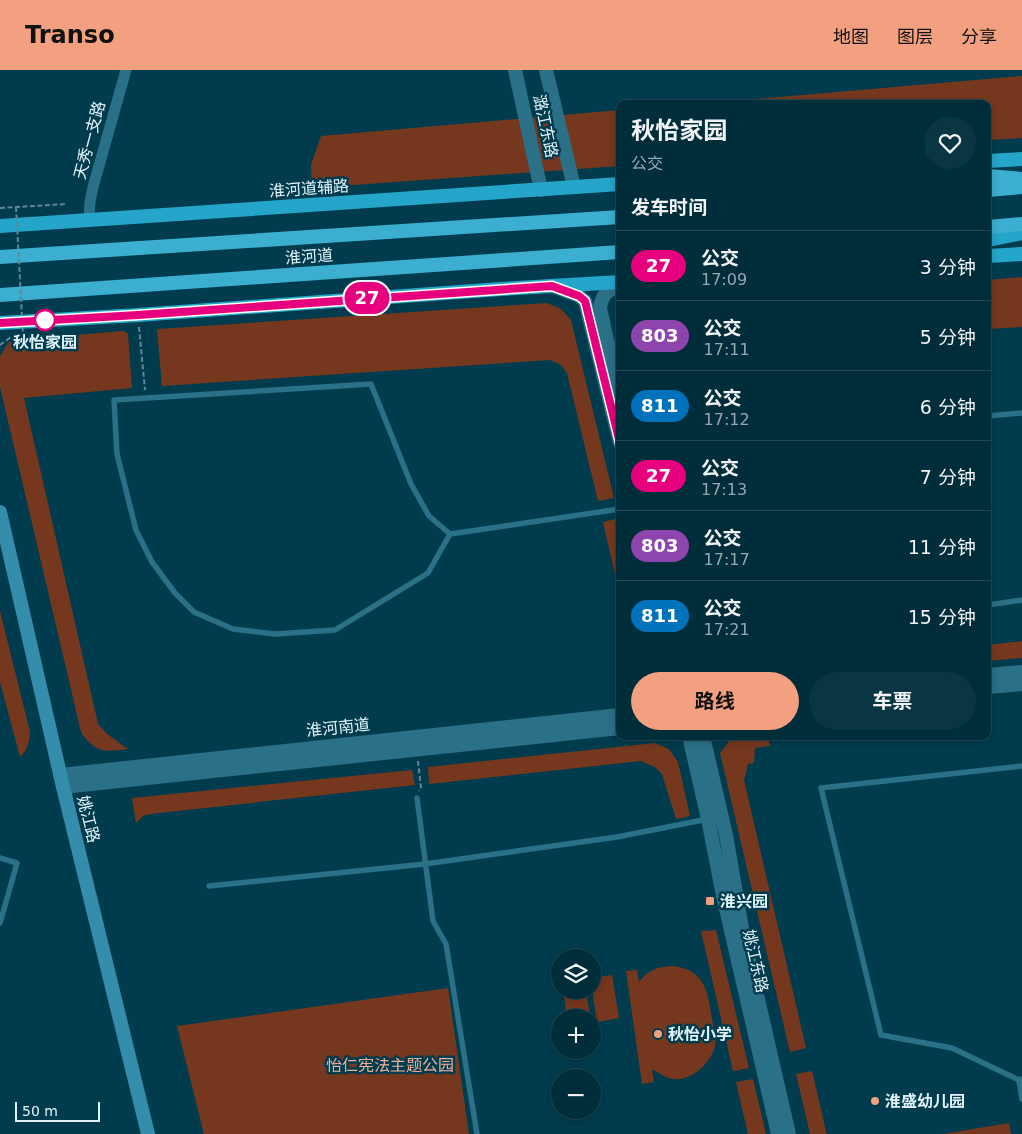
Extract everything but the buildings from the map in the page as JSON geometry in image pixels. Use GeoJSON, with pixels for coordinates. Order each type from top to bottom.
{"type":"FeatureCollection","features":[{"type":"Feature","properties":{"kind":"highway"},"geometry":{"type":"LineString","coordinates":[[991,176],[1022,178]]}},
{"type":"Feature","properties":{"kind":"highway"},"geometry":{"type":"LineString","coordinates":[[991,190],[1022,187]]}},
{"type":"Feature","properties":{"kind":"highway","name":"淮河道"},"geometry":{"type":"LineString","coordinates":[[0,257],[616,217]]}},
{"type":"Feature","properties":{"kind":"highway"},"geometry":{"type":"LineString","coordinates":[[991,227],[1022,224]]}},
{"type":"Feature","properties":{"kind":"highway","name":"淮河道"},"geometry":{"type":"LineString","coordinates":[[0,294],[616,252]]}},
{"type":"Feature","properties":{"kind":"main road"},"geometry":{"type":"LineString","coordinates":[[991,161],[1022,159]]}},
{"type":"Feature","properties":{"kind":"main road","name":"淮河道辅路"},"geometry":{"type":"LineString","coordinates":[[0,226],[616,184]]}},
{"type":"Feature","properties":{"kind":"main road"},"geometry":{"type":"LineString","coordinates":[[991,239],[1022,233]]}},
{"type":"Feature","properties":{"kind":"main road"},"geometry":{"type":"LineString","coordinates":[[991,256],[1022,254]]}},
{"type":"Feature","properties":{"kind":"main road"},"geometry":{"type":"LineString","coordinates":[[0,323],[616,283]]}},
{"type":"Feature","properties":{"kind":"main road","name":"姚江路"},"geometry":{"type":"LineString","coordinates":[[0,512],[61,781],[148,1134]]}},
{"type":"Feature","properties":{"kind":"street","name":"天秀一支路"},"geometry":{"type":"LineString","coordinates":[[89,220],[93,187],[126,70]]}},
{"type":"Feature","properties":{"kind":"street","name":"潞江东路"},"geometry":{"type":"LineString","coordinates":[[515,70],[541,190]]}},
{"type":"Feature","properties":{"kind":"street","name":"潞江东路"},"geometry":{"type":"LineString","coordinates":[[546,70],[574,187]]}},
{"type":"Feature","properties":{"kind":"street"},"geometry":{"type":"LineString","coordinates":[[616,285],[604,294],[600,308],[616,380]]}},
{"type":"Feature","properties":{"kind":"street"},"geometry":{"type":"LineString","coordinates":[[552,286],[579,296],[585,301],[616,427]]}},
{"type":"Feature","properties":{"kind":"street"},"geometry":{"type":"LineString","coordinates":[[991,675],[1022,672]]}},
{"type":"Feature","properties":{"kind":"street"},"geometry":{"type":"LineString","coordinates":[[991,688],[1022,684]]}},
{"type":"Feature","properties":{"kind":"street","name":"淮河南道"},"geometry":{"type":"LineString","coordinates":[[61,781],[616,715]]}},
{"type":"Feature","properties":{"kind":"street","name":"淮河南道"},"geometry":{"type":"LineString","coordinates":[[61,781],[417,749],[616,728]]}},
{"type":"Feature","properties":{"kind":"street","name":"姚江东路"},"geometry":{"type":"LineString","coordinates":[[690,740],[708,819],[722,896],[778,1134]]}},
{"type":"Feature","properties":{"kind":"street","name":"姚江东路"},"geometry":{"type":"LineString","coordinates":[[704,740],[726,835],[743,934],[789,1134]]}},
{"type":"Feature","properties":{"kind":"lane"},"geometry":{"type":"LineString","coordinates":[[450,534],[428,573],[336,630],[275,634],[233,629],[194,612],[175,593],[152,562],[136,530],[117,454],[114,400],[371,384],[411,484],[429,516],[450,534],[616,510]]}},
{"type":"Feature","properties":{"kind":"lane"},"geometry":{"type":"LineString","coordinates":[[991,416],[1022,413]]}},
{"type":"Feature","properties":{"kind":"lane"},"geometry":{"type":"LineString","coordinates":[[991,605],[1022,600]]}},
{"type":"Feature","properties":{"kind":"lane"},"geometry":{"type":"LineString","coordinates":[[1022,766],[821,788],[881,1035],[952,1048],[1021,1080],[1022,1099]]}},
{"type":"Feature","properties":{"kind":"lane"},"geometry":{"type":"LineString","coordinates":[[417,798],[433,921],[446,944],[477,1134]]}},
{"type":"Feature","properties":{"kind":"lane"},"geometry":{"type":"LineString","coordinates":[[209,886],[425,864],[617,837],[708,819]]}},
{"type":"Feature","properties":{"kind":"lane"},"geometry":{"type":"LineString","coordinates":[[0,858],[17,863],[0,923]]}},
{"type":"Feature","properties":{"kind":"path"},"geometry":{"type":"LineString","coordinates":[[0,208],[67,204]]}},
{"type":"Feature","properties":{"kind":"path"},"geometry":{"type":"LineString","coordinates":[[0,345],[11,337],[23,335],[16,207]]}},
{"type":"Feature","properties":{"kind":"path"},"geometry":{"type":"LineString","coordinates":[[138,315],[146,397]]}},
{"type":"Feature","properties":{"kind":"path"},"geometry":{"type":"LineString","coordinates":[[417,749],[421,788],[417,798]]}},
{"type":"Feature","properties":{"kind":"green space"},"geometry":{"type":"Polygon","coordinates":[[[1022,76],[1022,138],[991,140],[991,100],[744,100],[1022,76]]]}},
{"type":"Feature","properties":{"kind":"green space"},"geometry":{"type":"Polygon","coordinates":[[[616,110],[616,166],[312,188],[311,165],[321,136],[616,110]]]}},
{"type":"Feature","properties":{"kind":"green space"},"geometry":{"type":"Polygon","coordinates":[[[1022,277],[1022,327],[991,329],[991,280],[1022,277]]]}},
{"type":"Feature","properties":{"kind":"green space"},"geometry":{"type":"Polygon","coordinates":[[[547,303],[561,309],[571,320],[614,498],[598,501],[567,373],[561,365],[550,360],[162,386],[157,329],[547,303]]]}},
{"type":"Feature","properties":{"kind":"green space"},"geometry":{"type":"Polygon","coordinates":[[[122,331],[128,334],[132,388],[24,398],[98,724],[107,734],[128,749],[113,751],[101,750],[91,744],[81,732],[0,387],[0,356],[9,342],[18,340],[122,331]]]}},
{"type":"Feature","properties":{"kind":"green space"},"geometry":{"type":"Polygon","coordinates":[[[616,519],[616,579],[603,522],[616,519]]]}},
{"type":"Feature","properties":{"kind":"green space"},"geometry":{"type":"Polygon","coordinates":[[[0,611],[30,732],[29,742],[20,757],[0,682],[0,611]]]}},
{"type":"Feature","properties":{"kind":"green space"},"geometry":{"type":"Polygon","coordinates":[[[1022,641],[1022,658],[991,661],[991,645],[1022,641]]]}},
{"type":"Feature","properties":{"kind":"green space"},"geometry":{"type":"Polygon","coordinates":[[[730,740],[769,740],[770,746],[755,748],[754,763],[748,764],[744,780],[806,1048],[790,1052],[720,753],[730,740]]]}},
{"type":"Feature","properties":{"kind":"green space"},"geometry":{"type":"Polygon","coordinates":[[[655,743],[669,749],[678,762],[690,816],[676,819],[662,774],[655,767],[641,761],[429,784],[428,767],[655,743]]]}},
{"type":"Feature","properties":{"kind":"green space"},"geometry":{"type":"Polygon","coordinates":[[[412,770],[415,785],[150,814],[143,816],[136,823],[132,798],[412,770]]]}},
{"type":"Feature","properties":{"kind":"green space"},"geometry":{"type":"Polygon","coordinates":[[[716,930],[749,1068],[733,1071],[701,931],[716,930]]]}},
{"type":"Feature","properties":{"kind":"green space"},"geometry":{"type":"Polygon","coordinates":[[[672,966],[692,972],[703,984],[709,1000],[715,1046],[709,1059],[694,1074],[680,1079],[673,1079],[652,1069],[654,1082],[642,1084],[626,971],[637,970],[639,982],[653,970],[672,966]]]}},
{"type":"Feature","properties":{"kind":"green space"},"geometry":{"type":"Polygon","coordinates":[[[612,975],[619,1018],[601,1021],[601,1009],[595,1009],[593,999],[601,999],[601,977],[612,975]]]}},
{"type":"Feature","properties":{"kind":"green space","name":"怡仁宪法主题公园"},"geometry":{"type":"Polygon","coordinates":[[[448,988],[469,1134],[204,1134],[177,1026],[448,988]]]}},
{"type":"Feature","properties":{"kind":"green space"},"geometry":{"type":"Polygon","coordinates":[[[564,999],[587,999],[589,1009],[566,1009],[564,999]]]}},
{"type":"Feature","properties":{"kind":"green space"},"geometry":{"type":"Polygon","coordinates":[[[812,1071],[827,1134],[810,1134],[796,1074],[812,1071]]]}},
{"type":"Feature","properties":{"kind":"green space"},"geometry":{"type":"Polygon","coordinates":[[[753,1079],[766,1134],[748,1134],[736,1082],[753,1079]]]}},
{"type":"Feature","properties":{"kind":"green space"},"geometry":{"type":"Polygon","coordinates":[[[1009,1123],[1011,1134],[943,1134],[1009,1123]]]}},
{"type":"Feature","properties":{"kind":"bus line","name":"27"},"geometry":{"type":"LineString","coordinates":[[0,323],[552,286],[564,289],[585,301],[616,426]]}},
{"type":"Feature","properties":{"kind":"place","name":"秋怡家园"},"geometry":{"type":"Point","coordinates":[45,320]}},
{"type":"Feature","properties":{"kind":"place","name":"淮兴园"},"geometry":{"type":"Point","coordinates":[710,901]}},
{"type":"Feature","properties":{"kind":"place","name":"秋怡小学"},"geometry":{"type":"Point","coordinates":[658,1034]}},
{"type":"Feature","properties":{"kind":"place","name":"淮盛幼儿园"},"geometry":{"type":"Point","coordinates":[875,1101]}}]}
